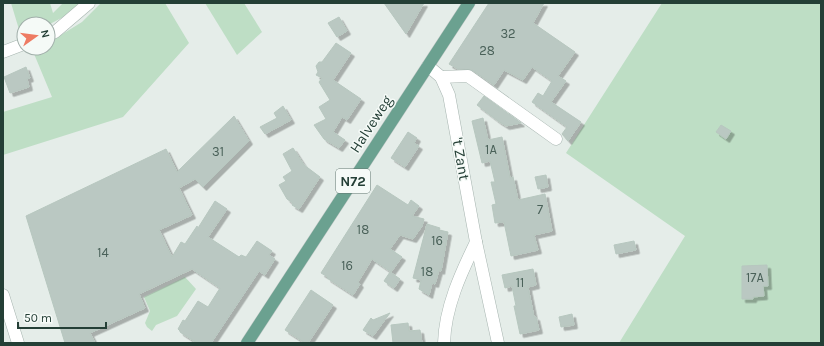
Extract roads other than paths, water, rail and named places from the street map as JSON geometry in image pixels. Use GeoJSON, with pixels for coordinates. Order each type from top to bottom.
{"type":"FeatureCollection","features":[{"type":"Feature","properties":{"kind":"main road","name":"Halveweg"},"geometry":{"type":"LineString","coordinates":[[247,343],[469,3]]}},
{"type":"Feature","properties":{"kind":"street"},"geometry":{"type":"LineString","coordinates":[[56,31],[89,3]]}},
{"type":"Feature","properties":{"kind":"street"},"geometry":{"type":"LineString","coordinates":[[3,52],[16,47]]}},
{"type":"Feature","properties":{"kind":"street","name":"'t Zant"},"geometry":{"type":"LineString","coordinates":[[428,66],[441,77],[449,95],[476,242],[498,343]]}},
{"type":"Feature","properties":{"kind":"street"},"geometry":{"type":"LineString","coordinates":[[441,77],[468,76],[556,139]]}},
{"type":"Feature","properties":{"kind":"street"},"geometry":{"type":"LineString","coordinates":[[444,343],[444,331],[459,276],[476,242]]}},
{"type":"Feature","properties":{"kind":"street"},"geometry":{"type":"LineString","coordinates":[[3,295],[18,343]]}}]}
